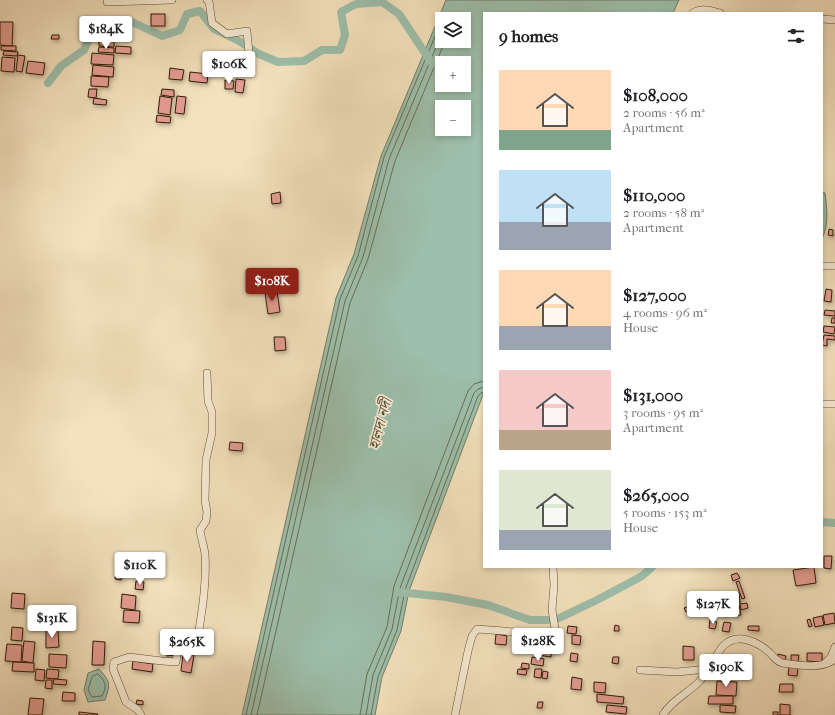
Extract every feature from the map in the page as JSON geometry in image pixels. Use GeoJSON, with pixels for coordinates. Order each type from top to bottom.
{"type":"FeatureCollection","features":[{"type":"Feature","properties":{"kind":"street"},"geometry":{"type":"LineString","coordinates":[[107,2],[172,0]]}},
{"type":"Feature","properties":{"kind":"street"},"geometry":{"type":"LineString","coordinates":[[207,0],[209,1],[212,23],[227,34],[246,31],[250,65]]}},
{"type":"Feature","properties":{"kind":"street"},"geometry":{"type":"LineString","coordinates":[[695,12],[704,9],[716,12]]}},
{"type":"Feature","properties":{"kind":"street"},"geometry":{"type":"LineString","coordinates":[[823,19],[835,20]]}},
{"type":"Feature","properties":{"kind":"street"},"geometry":{"type":"LineString","coordinates":[[823,266],[835,266]]}},
{"type":"Feature","properties":{"kind":"street"},"geometry":{"type":"LineString","coordinates":[[141,715],[138,710],[126,702],[113,669],[114,662],[129,657],[176,662],[178,648],[196,648],[203,602],[205,575],[205,552],[200,530],[207,517],[205,500],[206,460],[212,434],[212,412],[208,401],[207,372]]}},
{"type":"Feature","properties":{"kind":"street"},"geometry":{"type":"LineString","coordinates":[[823,404],[835,404]]}},
{"type":"Feature","properties":{"kind":"street"},"geometry":{"type":"LineString","coordinates":[[455,715],[468,651],[472,636],[477,629],[515,632],[557,641],[552,610],[554,585],[553,568]]}},
{"type":"Feature","properties":{"kind":"street"},"geometry":{"type":"LineString","coordinates":[[663,715],[673,703],[700,682],[717,654],[728,641],[741,638],[752,641],[770,653],[777,661],[803,665],[824,664],[835,659]]}},
{"type":"Feature","properties":{"kind":"street"},"geometry":{"type":"LineString","coordinates":[[824,664],[830,657],[835,647]]}},
{"type":"Feature","properties":{"kind":"street"},"geometry":{"type":"LineString","coordinates":[[640,670],[677,672],[708,669]]}},
{"type":"Feature","properties":{"kind":"water","name":"হালদা নদী"},"geometry":{"type":"Polygon","coordinates":[[[446,0],[679,0],[673,12],[483,12],[483,395],[409,591],[401,631],[382,677],[375,715],[242,715],[336,298],[354,254],[381,156],[435,26],[435,48],[471,48],[471,12],[441,12],[446,0]]]}},
{"type":"Feature","properties":{"kind":"water"},"geometry":{"type":"Polygon","coordinates":[[[823,192],[825,193],[827,216],[823,236],[823,192]]]}},
{"type":"Feature","properties":{"kind":"water"},"geometry":{"type":"Polygon","coordinates":[[[99,669],[107,680],[109,686],[107,695],[105,700],[88,702],[84,690],[88,673],[99,669]]]}},
{"type":"Feature","properties":{"kind":"building"},"geometry":{"type":"Polygon","coordinates":[[[151,14],[165,14],[165,26],[151,26],[151,14]]]}},
{"type":"Feature","properties":{"kind":"building"},"geometry":{"type":"Polygon","coordinates":[[[0,22],[13,22],[12,46],[0,45],[0,22]]]}},
{"type":"Feature","properties":{"kind":"building"},"geometry":{"type":"Polygon","coordinates":[[[100,30],[108,31],[107,37],[99,37],[100,30]]]}},
{"type":"Feature","properties":{"kind":"building"},"geometry":{"type":"Polygon","coordinates":[[[52,35],[59,35],[59,39],[51,39],[52,35]]]}},
{"type":"Feature","properties":{"kind":"building"},"geometry":{"type":"Polygon","coordinates":[[[99,38],[114,39],[114,47],[99,46],[99,38]]]}},
{"type":"Feature","properties":{"kind":"building"},"geometry":{"type":"Polygon","coordinates":[[[1,46],[16,46],[16,51],[1,50],[1,46]]]}},
{"type":"Feature","properties":{"kind":"building"},"geometry":{"type":"Polygon","coordinates":[[[116,46],[131,47],[131,54],[115,53],[116,46]]]}},
{"type":"Feature","properties":{"kind":"building"},"geometry":{"type":"Polygon","coordinates":[[[99,47],[114,48],[114,53],[98,52],[99,47]]]}},
{"type":"Feature","properties":{"kind":"building"},"geometry":{"type":"Polygon","coordinates":[[[4,51],[18,52],[17,56],[3,55],[4,51]]]}},
{"type":"Feature","properties":{"kind":"building"},"geometry":{"type":"Polygon","coordinates":[[[92,53],[114,55],[113,65],[91,64],[92,53]]]}},
{"type":"Feature","properties":{"kind":"building"},"geometry":{"type":"Polygon","coordinates":[[[18,55],[25,56],[22,72],[16,71],[18,55]]]}},
{"type":"Feature","properties":{"kind":"building"},"geometry":{"type":"Polygon","coordinates":[[[2,57],[15,58],[14,72],[1,71],[2,57]]]}},
{"type":"Feature","properties":{"kind":"building"},"geometry":{"type":"Polygon","coordinates":[[[28,61],[45,63],[43,75],[26,73],[28,61]]]}},
{"type":"Feature","properties":{"kind":"building"},"geometry":{"type":"Polygon","coordinates":[[[93,65],[114,67],[113,77],[92,75],[93,65]]]}},
{"type":"Feature","properties":{"kind":"building"},"geometry":{"type":"Polygon","coordinates":[[[170,68],[184,70],[182,80],[169,79],[170,68]]]}},
{"type":"Feature","properties":{"kind":"building"},"geometry":{"type":"Polygon","coordinates":[[[190,72],[208,74],[207,83],[189,81],[190,72]]]}},
{"type":"Feature","properties":{"kind":"building"},"geometry":{"type":"Polygon","coordinates":[[[91,76],[109,77],[108,87],[91,86],[91,76]]]}},
{"type":"Feature","properties":{"kind":"building"},"geometry":{"type":"Polygon","coordinates":[[[236,79],[245,80],[243,93],[235,92],[236,79]]]}},
{"type":"Feature","properties":{"kind":"building"},"geometry":{"type":"Polygon","coordinates":[[[225,80],[234,81],[233,89],[225,89],[225,80]]]}},
{"type":"Feature","properties":{"kind":"building"},"geometry":{"type":"Polygon","coordinates":[[[89,89],[97,89],[96,98],[88,97],[89,89]]]}},
{"type":"Feature","properties":{"kind":"building"},"geometry":{"type":"Polygon","coordinates":[[[162,89],[174,90],[174,97],[161,95],[162,89]]]}},
{"type":"Feature","properties":{"kind":"building"},"geometry":{"type":"Polygon","coordinates":[[[160,96],[172,98],[170,115],[158,113],[160,96]]]}},
{"type":"Feature","properties":{"kind":"building"},"geometry":{"type":"Polygon","coordinates":[[[177,96],[186,97],[184,114],[175,113],[177,96]]]}},
{"type":"Feature","properties":{"kind":"building"},"geometry":{"type":"Polygon","coordinates":[[[94,98],[107,100],[106,105],[93,104],[94,98]]]}},
{"type":"Feature","properties":{"kind":"building"},"geometry":{"type":"Polygon","coordinates":[[[157,115],[171,117],[170,123],[156,122],[157,115]]]}},
{"type":"Feature","properties":{"kind":"building"},"geometry":{"type":"Polygon","coordinates":[[[280,192],[281,203],[272,204],[271,194],[280,192]]]}},
{"type":"Feature","properties":{"kind":"building"},"geometry":{"type":"Polygon","coordinates":[[[829,229],[833,230],[833,236],[828,235],[829,229]]]}},
{"type":"Feature","properties":{"kind":"building"},"geometry":{"type":"Polygon","coordinates":[[[826,289],[832,290],[831,302],[824,301],[826,289]]]}},
{"type":"Feature","properties":{"kind":"building"},"geometry":{"type":"Polygon","coordinates":[[[277,291],[280,312],[268,314],[265,293],[277,291]]]}},
{"type":"Feature","properties":{"kind":"building"},"geometry":{"type":"Polygon","coordinates":[[[825,310],[835,311],[835,316],[824,315],[825,310]]]}},
{"type":"Feature","properties":{"kind":"building"},"geometry":{"type":"Polygon","coordinates":[[[832,318],[835,318],[835,323],[831,323],[832,318]]]}},
{"type":"Feature","properties":{"kind":"building"},"geometry":{"type":"Polygon","coordinates":[[[824,326],[835,327],[834,334],[823,332],[824,326]]]}},
{"type":"Feature","properties":{"kind":"building"},"geometry":{"type":"Polygon","coordinates":[[[824,335],[835,336],[835,340],[827,339],[827,346],[823,345],[824,335]]]}},
{"type":"Feature","properties":{"kind":"building"},"geometry":{"type":"Polygon","coordinates":[[[274,337],[285,337],[286,350],[275,351],[274,337]]]}},
{"type":"Feature","properties":{"kind":"building"},"geometry":{"type":"Polygon","coordinates":[[[230,442],[243,443],[242,451],[229,450],[230,442]]]}},
{"type":"Feature","properties":{"kind":"building"},"geometry":{"type":"Polygon","coordinates":[[[824,556],[832,556],[831,569],[824,568],[824,556]]]}},
{"type":"Feature","properties":{"kind":"building"},"geometry":{"type":"Polygon","coordinates":[[[814,568],[816,583],[796,586],[793,570],[814,568]]]}},
{"type":"Feature","properties":{"kind":"building"},"geometry":{"type":"Polygon","coordinates":[[[116,573],[122,573],[121,580],[115,579],[116,573]]]}},
{"type":"Feature","properties":{"kind":"building"},"geometry":{"type":"Polygon","coordinates":[[[737,573],[740,578],[733,581],[731,575],[737,573]]]}},
{"type":"Feature","properties":{"kind":"building"},"geometry":{"type":"Polygon","coordinates":[[[136,581],[144,582],[143,590],[135,589],[136,581]]]}},
{"type":"Feature","properties":{"kind":"building"},"geometry":{"type":"Polygon","coordinates":[[[739,581],[745,598],[742,599],[736,582],[739,581]]]}},
{"type":"Feature","properties":{"kind":"building"},"geometry":{"type":"Polygon","coordinates":[[[12,593],[25,594],[24,609],[11,608],[12,593]]]}},
{"type":"Feature","properties":{"kind":"building"},"geometry":{"type":"Polygon","coordinates":[[[739,593],[740,603],[734,604],[733,594],[739,593]]]}},
{"type":"Feature","properties":{"kind":"building"},"geometry":{"type":"Polygon","coordinates":[[[122,594],[136,596],[135,610],[121,608],[122,594]]]}},
{"type":"Feature","properties":{"kind":"building"},"geometry":{"type":"Polygon","coordinates":[[[724,595],[730,595],[731,604],[725,604],[724,595]]]}},
{"type":"Feature","properties":{"kind":"building"},"geometry":{"type":"Polygon","coordinates":[[[747,603],[748,608],[741,610],[740,604],[747,603]]]}},
{"type":"Feature","properties":{"kind":"building"},"geometry":{"type":"Polygon","coordinates":[[[695,604],[697,609],[686,612],[684,608],[695,604]]]}},
{"type":"Feature","properties":{"kind":"building"},"geometry":{"type":"Polygon","coordinates":[[[725,605],[728,614],[723,616],[720,607],[725,605]]]}},
{"type":"Feature","properties":{"kind":"building"},"geometry":{"type":"Polygon","coordinates":[[[739,605],[741,615],[735,616],[733,606],[739,605]]]}},
{"type":"Feature","properties":{"kind":"building"},"geometry":{"type":"Polygon","coordinates":[[[124,610],[140,611],[139,623],[123,622],[124,610]]]}},
{"type":"Feature","properties":{"kind":"building"},"geometry":{"type":"Polygon","coordinates":[[[834,613],[835,623],[825,625],[823,615],[834,613]]]}},
{"type":"Feature","properties":{"kind":"building"},"geometry":{"type":"Polygon","coordinates":[[[822,616],[824,625],[815,627],[813,618],[822,616]]]}},
{"type":"Feature","properties":{"kind":"building"},"geometry":{"type":"Polygon","coordinates":[[[33,617],[37,618],[36,624],[32,623],[33,617]]]}},
{"type":"Feature","properties":{"kind":"building"},"geometry":{"type":"Polygon","coordinates":[[[810,619],[812,626],[809,627],[807,620],[810,619]]]}},
{"type":"Feature","properties":{"kind":"building"},"geometry":{"type":"Polygon","coordinates":[[[710,620],[717,622],[715,629],[709,628],[710,620]]]}},
{"type":"Feature","properties":{"kind":"building"},"geometry":{"type":"Polygon","coordinates":[[[724,622],[731,623],[729,632],[722,631],[724,622]]]}},
{"type":"Feature","properties":{"kind":"building"},"geometry":{"type":"Polygon","coordinates":[[[615,625],[619,626],[619,631],[614,631],[615,625]]]}},
{"type":"Feature","properties":{"kind":"building"},"geometry":{"type":"Polygon","coordinates":[[[568,626],[577,627],[576,634],[567,633],[568,626]]]}},
{"type":"Feature","properties":{"kind":"building"},"geometry":{"type":"Polygon","coordinates":[[[748,626],[759,626],[759,631],[748,630],[748,626]]]}},
{"type":"Feature","properties":{"kind":"building"},"geometry":{"type":"Polygon","coordinates":[[[12,627],[23,628],[22,641],[11,640],[12,627]]]}},
{"type":"Feature","properties":{"kind":"building"},"geometry":{"type":"Polygon","coordinates":[[[58,629],[59,647],[46,648],[46,630],[58,629]]]}},
{"type":"Feature","properties":{"kind":"building"},"geometry":{"type":"Polygon","coordinates":[[[496,634],[507,636],[506,645],[495,644],[496,634]]]}},
{"type":"Feature","properties":{"kind":"building"},"geometry":{"type":"Polygon","coordinates":[[[572,635],[581,636],[580,645],[572,644],[572,635]]]}},
{"type":"Feature","properties":{"kind":"building"},"geometry":{"type":"Polygon","coordinates":[[[172,636],[175,655],[167,656],[164,638],[172,636]]]}},
{"type":"Feature","properties":{"kind":"building"},"geometry":{"type":"Polygon","coordinates":[[[24,641],[35,642],[33,663],[22,661],[24,641]]]}},
{"type":"Feature","properties":{"kind":"building"},"geometry":{"type":"Polygon","coordinates":[[[93,641],[105,642],[104,665],[92,665],[93,641]]]}},
{"type":"Feature","properties":{"kind":"building"},"geometry":{"type":"Polygon","coordinates":[[[7,644],[22,645],[21,662],[5,661],[7,644]]]}},
{"type":"Feature","properties":{"kind":"building"},"geometry":{"type":"Polygon","coordinates":[[[539,644],[552,645],[551,657],[538,655],[539,644]]]}},
{"type":"Feature","properties":{"kind":"building"},"geometry":{"type":"Polygon","coordinates":[[[683,646],[694,647],[694,660],[683,660],[683,646]]]}},
{"type":"Feature","properties":{"kind":"building"},"geometry":{"type":"Polygon","coordinates":[[[571,653],[578,654],[577,662],[570,661],[571,653]]]}},
{"type":"Feature","properties":{"kind":"building"},"geometry":{"type":"Polygon","coordinates":[[[807,653],[822,653],[822,662],[807,661],[807,653]]]}},
{"type":"Feature","properties":{"kind":"building"},"geometry":{"type":"Polygon","coordinates":[[[49,654],[67,655],[66,668],[49,667],[49,654]]]}},
{"type":"Feature","properties":{"kind":"building"},"geometry":{"type":"Polygon","coordinates":[[[183,654],[194,655],[191,673],[181,671],[183,654]]]}},
{"type":"Feature","properties":{"kind":"building"},"geometry":{"type":"Polygon","coordinates":[[[778,654],[786,656],[785,661],[778,660],[778,654]]]}},
{"type":"Feature","properties":{"kind":"building"},"geometry":{"type":"Polygon","coordinates":[[[791,655],[799,655],[798,662],[791,661],[791,655]]]}},
{"type":"Feature","properties":{"kind":"building"},"geometry":{"type":"Polygon","coordinates":[[[532,657],[544,659],[543,666],[531,664],[532,657]]]}},
{"type":"Feature","properties":{"kind":"building"},"geometry":{"type":"Polygon","coordinates":[[[613,657],[619,657],[618,664],[612,663],[613,657]]]}},
{"type":"Feature","properties":{"kind":"building"},"geometry":{"type":"Polygon","coordinates":[[[133,661],[153,664],[152,672],[132,669],[133,661]]]}},
{"type":"Feature","properties":{"kind":"building"},"geometry":{"type":"Polygon","coordinates":[[[13,662],[34,663],[34,672],[12,671],[13,662]]]}},
{"type":"Feature","properties":{"kind":"building"},"geometry":{"type":"Polygon","coordinates":[[[522,663],[529,664],[529,669],[521,668],[522,663]]]}},
{"type":"Feature","properties":{"kind":"building"},"geometry":{"type":"Polygon","coordinates":[[[789,667],[798,667],[797,676],[788,675],[789,667]]]}},
{"type":"Feature","properties":{"kind":"building"},"geometry":{"type":"Polygon","coordinates":[[[36,669],[45,670],[44,681],[35,680],[36,669]]]}},
{"type":"Feature","properties":{"kind":"building"},"geometry":{"type":"Polygon","coordinates":[[[47,669],[59,670],[58,679],[46,678],[47,669]]]}},
{"type":"Feature","properties":{"kind":"building"},"geometry":{"type":"Polygon","coordinates":[[[518,669],[527,670],[526,675],[517,674],[518,669]]]}},
{"type":"Feature","properties":{"kind":"building"},"geometry":{"type":"Polygon","coordinates":[[[535,669],[542,669],[541,678],[534,677],[535,669]]]}},
{"type":"Feature","properties":{"kind":"building"},"geometry":{"type":"Polygon","coordinates":[[[543,671],[548,672],[547,679],[542,678],[543,671]]]}},
{"type":"Feature","properties":{"kind":"building"},"geometry":{"type":"Polygon","coordinates":[[[572,677],[582,679],[581,690],[571,689],[572,677]]]}},
{"type":"Feature","properties":{"kind":"building"},"geometry":{"type":"Polygon","coordinates":[[[54,679],[67,680],[66,685],[53,684],[54,679]]]}},
{"type":"Feature","properties":{"kind":"building"},"geometry":{"type":"Polygon","coordinates":[[[46,680],[52,680],[52,689],[45,688],[46,680]]]}},
{"type":"Feature","properties":{"kind":"building"},"geometry":{"type":"Polygon","coordinates":[[[717,681],[737,682],[736,696],[716,695],[717,681]]]}},
{"type":"Feature","properties":{"kind":"building"},"geometry":{"type":"Polygon","coordinates":[[[594,682],[606,683],[605,693],[594,692],[594,682]]]}},
{"type":"Feature","properties":{"kind":"building"},"geometry":{"type":"Polygon","coordinates":[[[780,684],[793,684],[793,692],[779,692],[780,684]]]}},
{"type":"Feature","properties":{"kind":"building"},"geometry":{"type":"Polygon","coordinates":[[[63,692],[75,693],[75,701],[62,701],[63,692]]]}},
{"type":"Feature","properties":{"kind":"building"},"geometry":{"type":"Polygon","coordinates":[[[597,694],[624,697],[623,704],[597,702],[597,694]]]}},
{"type":"Feature","properties":{"kind":"building"},"geometry":{"type":"Polygon","coordinates":[[[709,696],[733,696],[733,704],[708,704],[709,696]]]}},
{"type":"Feature","properties":{"kind":"building"},"geometry":{"type":"Polygon","coordinates":[[[30,698],[44,699],[42,715],[28,715],[30,698]]]}},
{"type":"Feature","properties":{"kind":"building"},"geometry":{"type":"Polygon","coordinates":[[[137,700],[143,701],[143,705],[136,704],[137,700]]]}},
{"type":"Feature","properties":{"kind":"building"},"geometry":{"type":"Polygon","coordinates":[[[538,702],[543,702],[542,708],[537,708],[538,702]]]}},
{"type":"Feature","properties":{"kind":"building"},"geometry":{"type":"Polygon","coordinates":[[[780,704],[790,705],[790,715],[780,715],[780,704]]]}},
{"type":"Feature","properties":{"kind":"building"},"geometry":{"type":"Polygon","coordinates":[[[607,705],[627,707],[626,714],[606,712],[607,705]]]}},
{"type":"Feature","properties":{"kind":"building"},"geometry":{"type":"Polygon","coordinates":[[[720,705],[736,706],[735,713],[720,712],[720,705]]]}},
{"type":"Feature","properties":{"kind":"building"},"geometry":{"type":"Polygon","coordinates":[[[79,712],[98,714],[79,715],[79,712]]]}},
{"type":"Feature","properties":{"kind":"building"},"geometry":{"type":"Polygon","coordinates":[[[773,712],[778,712],[778,715],[773,715],[773,712]]]}},
{"type":"Feature","properties":{"kind":"waterway"},"geometry":{"type":"LineString","coordinates":[[48,83],[61,66],[84,50],[92,33],[102,27],[118,22],[130,21],[162,36],[180,30],[187,14],[200,11],[214,29],[239,41],[259,54],[278,62],[304,61],[322,50],[340,50],[345,35],[341,12],[356,4],[382,2],[399,14],[431,62],[435,64]]}},
{"type":"Feature","properties":{"kind":"waterway"},"geometry":{"type":"LineString","coordinates":[[823,522],[835,523]]}},
{"type":"Feature","properties":{"kind":"waterway"},"geometry":{"type":"LineString","coordinates":[[398,592],[446,597],[488,605],[530,620],[555,620],[642,576],[651,568]]}}]}
